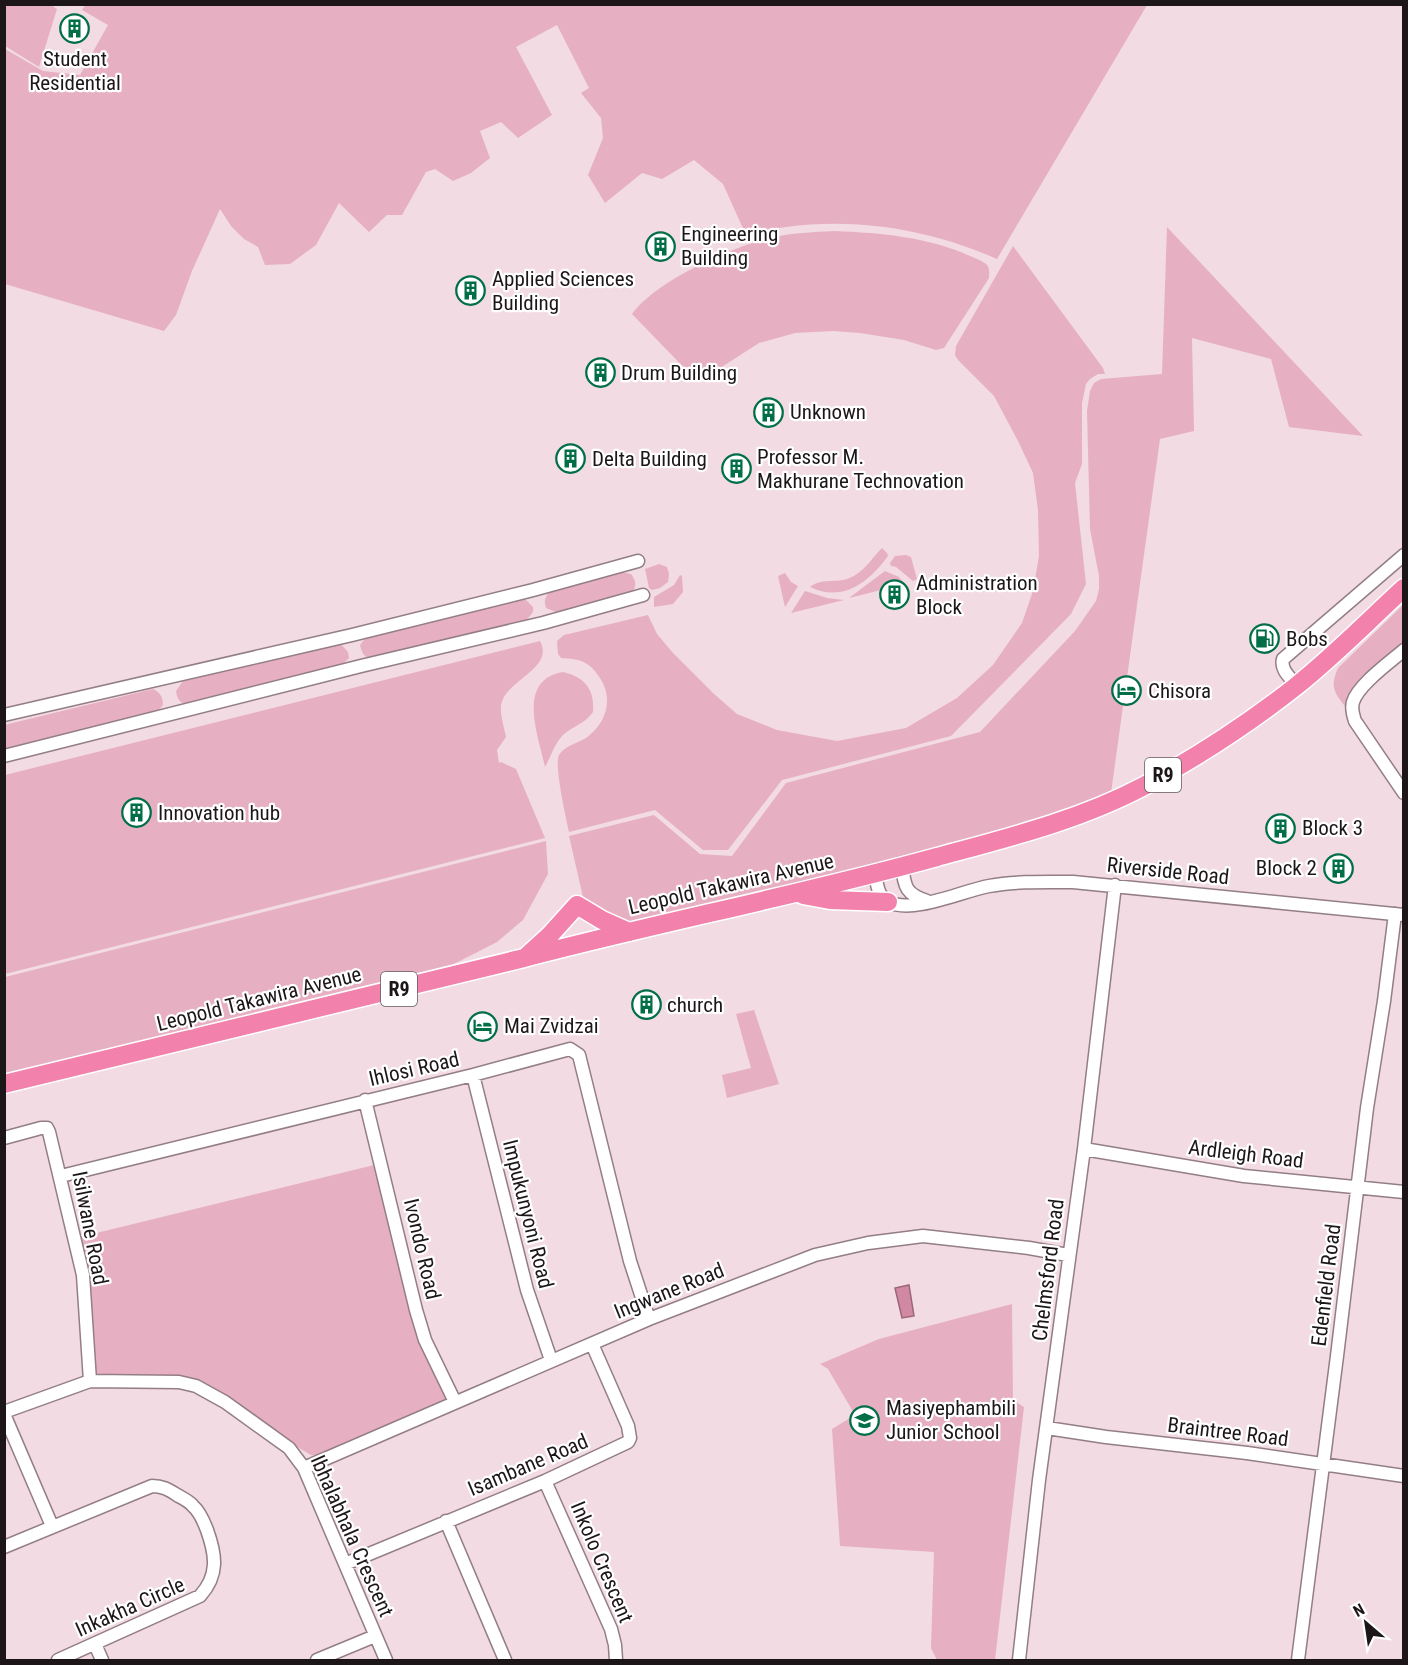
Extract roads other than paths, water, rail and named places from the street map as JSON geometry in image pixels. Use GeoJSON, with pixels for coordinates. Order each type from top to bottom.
{"type":"FeatureCollection","features":[{"type":"Feature","properties":{"kind":"highway","name":"Leopold Takawira Avenue"},"geometry":{"type":"LineString","coordinates":[[4,1084],[875,874],[1048,826],[1143,787],[1221,741],[1297,686],[1404,588]]}},
{"type":"Feature","properties":{"kind":"highway"},"geometry":{"type":"LineString","coordinates":[[793,894],[830,900],[888,902]]}},
{"type":"Feature","properties":{"kind":"highway"},"geometry":{"type":"LineString","coordinates":[[524,958],[549,936],[577,905],[590,914],[629,932]]}},
{"type":"Feature","properties":{"kind":"street"},"geometry":{"type":"LineString","coordinates":[[1297,686],[1281,665],[1283,660],[1404,555]]}},
{"type":"Feature","properties":{"kind":"street"},"geometry":{"type":"LineString","coordinates":[[4,715],[352,635],[638,561]]}},
{"type":"Feature","properties":{"kind":"street"},"geometry":{"type":"LineString","coordinates":[[4,756],[361,666],[543,623],[643,595]]}},
{"type":"Feature","properties":{"kind":"street"},"geometry":{"type":"LineString","coordinates":[[1404,650],[1359,691],[1353,702],[1355,721],[1404,793]]}},
{"type":"Feature","properties":{"kind":"street"},"geometry":{"type":"LineString","coordinates":[[902,867],[908,891],[914,897],[931,903]]}},
{"type":"Feature","properties":{"kind":"street"},"geometry":{"type":"LineString","coordinates":[[875,874],[878,890],[888,902]]}},
{"type":"Feature","properties":{"kind":"street","name":"Riverside Road"},"geometry":{"type":"LineString","coordinates":[[888,902],[909,905],[931,903],[960,893],[1007,884],[1061,882],[1115,885],[1399,915]]}},
{"type":"Feature","properties":{"kind":"street","name":"Chelmsford Road"},"geometry":{"type":"LineString","coordinates":[[1019,1660],[1038,1491],[1084,1149],[1115,885]]}},
{"type":"Feature","properties":{"kind":"street","name":"Edenfield Road"},"geometry":{"type":"LineString","coordinates":[[1298,1660],[1366,1108],[1399,915]]}},
{"type":"Feature","properties":{"kind":"street","name":"Ihlosi Road"},"geometry":{"type":"LineString","coordinates":[[61,1176],[570,1049],[579,1055],[630,1260],[649,1319]]}},
{"type":"Feature","properties":{"kind":"street","name":"Impukunyoni Road"},"geometry":{"type":"LineString","coordinates":[[473,1075],[527,1290],[551,1360]]}},
{"type":"Feature","properties":{"kind":"street","name":"Ivondo Road"},"geometry":{"type":"LineString","coordinates":[[365,1101],[416,1310],[425,1340],[455,1402]]}},
{"type":"Feature","properties":{"kind":"street","name":"Isilwane Road"},"geometry":{"type":"LineString","coordinates":[[4,1138],[47,1128],[49,1132],[83,1275],[90,1381]]}},
{"type":"Feature","properties":{"kind":"street","name":"Ardleigh Road"},"geometry":{"type":"LineString","coordinates":[[1084,1149],[1244,1176],[1404,1192]]}},
{"type":"Feature","properties":{"kind":"street","name":"Ingwane Road"},"geometry":{"type":"LineString","coordinates":[[304,1468],[649,1319],[815,1256],[868,1243],[906,1237],[937,1237],[1068,1255]]}},
{"type":"Feature","properties":{"kind":"street","name":"Isambane Road"},"geometry":{"type":"LineString","coordinates":[[345,1564],[623,1446],[630,1437],[628,1426],[592,1344]]}},
{"type":"Feature","properties":{"kind":"street","name":"Ibhalabhala Crescent"},"geometry":{"type":"LineString","coordinates":[[4,1413],[90,1381],[179,1382],[196,1386],[225,1402],[289,1448],[304,1468],[386,1660]]}},
{"type":"Feature","properties":{"kind":"street"},"geometry":{"type":"LineString","coordinates":[[4,1413],[52,1526]]}},
{"type":"Feature","properties":{"kind":"street","name":"Braintree Road"},"geometry":{"type":"LineString","coordinates":[[1047,1428],[1404,1476]]}},
{"type":"Feature","properties":{"kind":"street","name":"Inkolo Crescent"},"geometry":{"type":"LineString","coordinates":[[545,1481],[611,1629],[616,1660]]}},
{"type":"Feature","properties":{"kind":"street","name":"Inkakha Circle"},"geometry":{"type":"LineString","coordinates":[[4,1547],[152,1486],[160,1486],[193,1505],[205,1524],[215,1564],[209,1586],[200,1596],[58,1660]]}},
{"type":"Feature","properties":{"kind":"street"},"geometry":{"type":"LineString","coordinates":[[446,1521],[506,1660]]}},
{"type":"Feature","properties":{"kind":"street"},"geometry":{"type":"LineString","coordinates":[[317,1660],[375,1636]]}},
{"type":"Feature","properties":{"kind":"street"},"geometry":{"type":"LineString","coordinates":[[95,1644],[102,1660]]}},
{"type":"Feature","properties":{"kind":"place","name":"Student Residential"},"geometry":{"type":"Point","coordinates":[75,28]}},
{"type":"Feature","properties":{"kind":"place","name":"Engineering Building"},"geometry":{"type":"Point","coordinates":[660,246]}},
{"type":"Feature","properties":{"kind":"place","name":"Applied Sciences Building"},"geometry":{"type":"Point","coordinates":[471,291]}},
{"type":"Feature","properties":{"kind":"place","name":"Drum Building"},"geometry":{"type":"Point","coordinates":[600,373]}},
{"type":"Feature","properties":{"kind":"place","name":"Unknown"},"geometry":{"type":"Point","coordinates":[769,412]}},
{"type":"Feature","properties":{"kind":"place","name":"Delta Building"},"geometry":{"type":"Point","coordinates":[571,459]}},
{"type":"Feature","properties":{"kind":"place","name":"Professor M. Makhurane Technovation"},"geometry":{"type":"Point","coordinates":[736,469]}},
{"type":"Feature","properties":{"kind":"place","name":"Administration Block"},"geometry":{"type":"Point","coordinates":[895,595]}},
{"type":"Feature","properties":{"kind":"place","name":"Bobs"},"geometry":{"type":"Point","coordinates":[1265,639]}},
{"type":"Feature","properties":{"kind":"place","name":"Chisora"},"geometry":{"type":"Point","coordinates":[1127,691]}},
{"type":"Feature","properties":{"kind":"place","name":"Innovation hub"},"geometry":{"type":"Point","coordinates":[137,813]}},
{"type":"Feature","properties":{"kind":"place","name":"Block 3"},"geometry":{"type":"Point","coordinates":[1281,828]}},
{"type":"Feature","properties":{"kind":"place","name":"Block 2"},"geometry":{"type":"Point","coordinates":[1338,868]}},
{"type":"Feature","properties":{"kind":"place","name":"church"},"geometry":{"type":"Point","coordinates":[646,1005]}},
{"type":"Feature","properties":{"kind":"place","name":"Mai Zvidzai"},"geometry":{"type":"Point","coordinates":[483,1026]}},
{"type":"Feature","properties":{"kind":"place","name":"Masiyephambili Junior School"},"geometry":{"type":"Point","coordinates":[865,1420]}}]}
